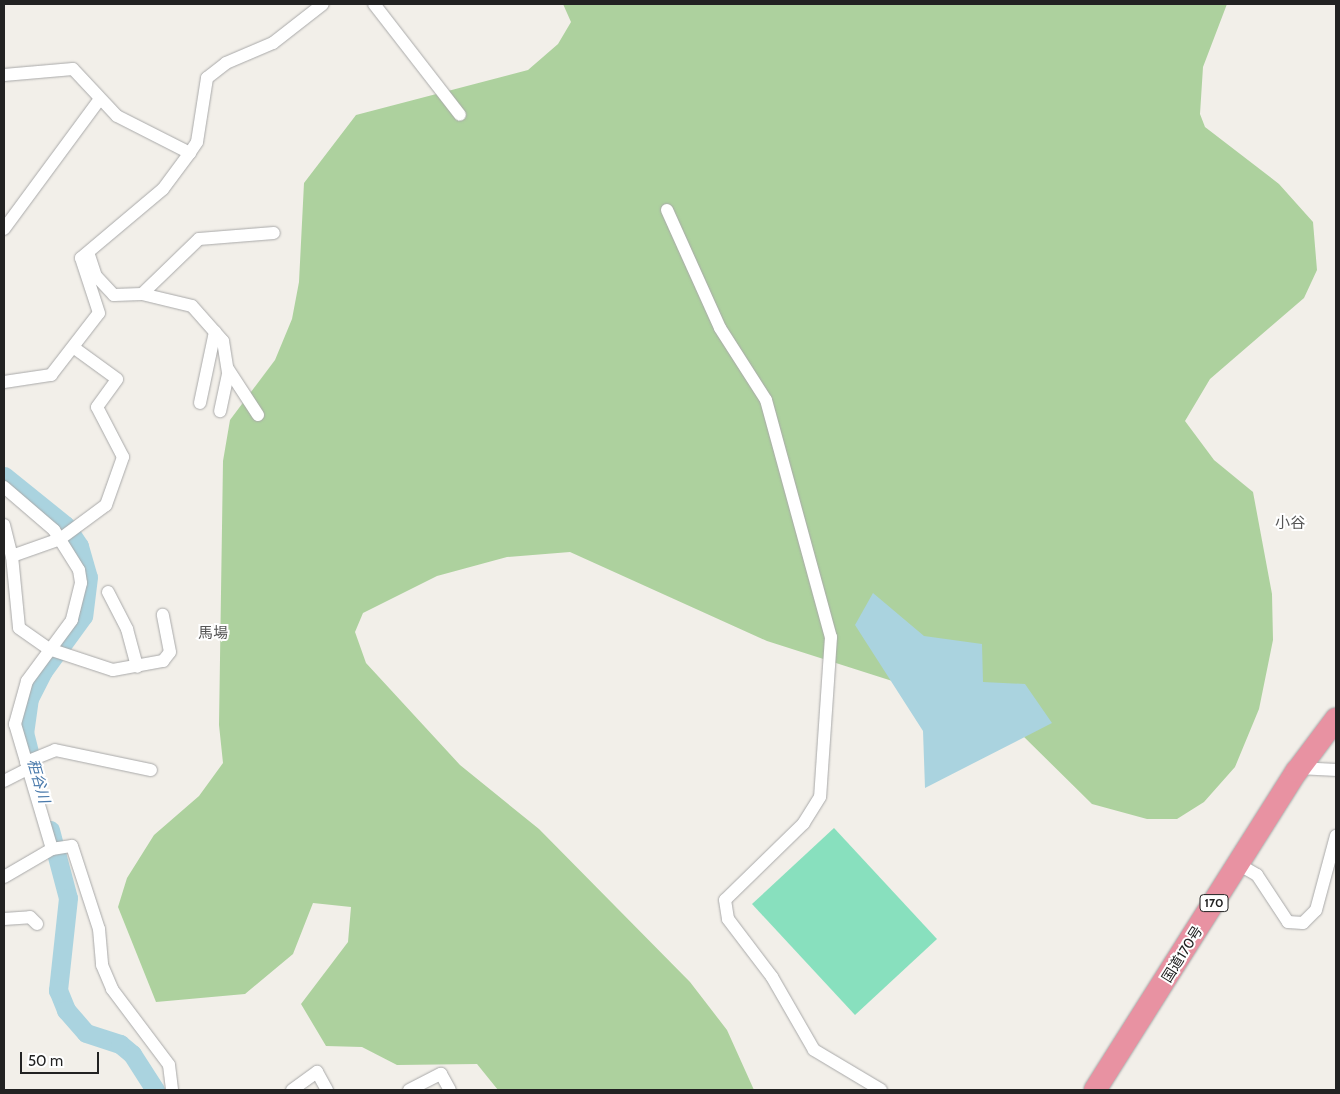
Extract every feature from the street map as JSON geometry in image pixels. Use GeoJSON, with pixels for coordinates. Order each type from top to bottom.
{"type":"FeatureCollection","features":[{"type":"Feature","properties":{"kind":"highway","name":"国道170号"},"geometry":{"type":"LineString","coordinates":[[1095,1090],[1299,768],[1336,718]]}},
{"type":"Feature","properties":{"kind":"street"},"geometry":{"type":"LineString","coordinates":[[4,382],[51,375],[99,313],[81,258],[163,189],[190,153],[197,142],[207,78],[226,63],[273,43],[323,4]]}},
{"type":"Feature","properties":{"kind":"street"},"geometry":{"type":"LineString","coordinates":[[374,4],[460,115]]}},
{"type":"Feature","properties":{"kind":"street"},"geometry":{"type":"LineString","coordinates":[[4,75],[73,69],[99,100],[117,116],[190,153]]}},
{"type":"Feature","properties":{"kind":"street"},"geometry":{"type":"LineString","coordinates":[[4,229],[99,100]]}},
{"type":"Feature","properties":{"kind":"street"},"geometry":{"type":"LineString","coordinates":[[667,210],[720,328],[766,400],[831,637],[820,797],[804,823],[725,900],[728,919],[772,977],[814,1050],[881,1090]]}},
{"type":"Feature","properties":{"kind":"street"},"geometry":{"type":"LineString","coordinates":[[142,294],[199,239],[274,234]]}},
{"type":"Feature","properties":{"kind":"street"},"geometry":{"type":"LineString","coordinates":[[88,252],[104,289],[122,297],[142,294],[192,306],[215,332],[222,342],[227,367],[226,396],[220,411]]}},
{"type":"Feature","properties":{"kind":"street"},"geometry":{"type":"LineString","coordinates":[[200,403],[215,332]]}},
{"type":"Feature","properties":{"kind":"street"},"geometry":{"type":"LineString","coordinates":[[12,556],[60,539],[106,505],[124,457],[97,407],[117,379],[73,347]]}},
{"type":"Feature","properties":{"kind":"street"},"geometry":{"type":"LineString","coordinates":[[227,367],[258,415]]}},
{"type":"Feature","properties":{"kind":"street"},"geometry":{"type":"LineString","coordinates":[[4,487],[41,515],[60,539],[79,570],[81,595],[72,620],[27,681],[18,706],[15,724],[52,850]]}},
{"type":"Feature","properties":{"kind":"street"},"geometry":{"type":"LineString","coordinates":[[4,525],[12,556],[19,628],[50,650],[98,668],[137,667],[169,657],[163,614]]}},
{"type":"Feature","properties":{"kind":"street"},"geometry":{"type":"LineString","coordinates":[[108,592],[127,629],[137,667]]}},
{"type":"Feature","properties":{"kind":"street"},"geometry":{"type":"LineString","coordinates":[[4,781],[27,765],[55,750],[151,770]]}},
{"type":"Feature","properties":{"kind":"street"},"geometry":{"type":"LineString","coordinates":[[1299,768],[1336,770]]}},
{"type":"Feature","properties":{"kind":"street"},"geometry":{"type":"LineString","coordinates":[[1238,864],[1256,875],[1288,922],[1303,923],[1316,910],[1336,836]]}},
{"type":"Feature","properties":{"kind":"street"},"geometry":{"type":"LineString","coordinates":[[4,878],[52,850],[72,846],[112,989],[169,1065],[172,1090]]}},
{"type":"Feature","properties":{"kind":"street"},"geometry":{"type":"LineString","coordinates":[[4,919],[30,917],[37,924]]}},
{"type":"Feature","properties":{"kind":"street"},"geometry":{"type":"LineString","coordinates":[[292,1090],[317,1072],[327,1090]]}},
{"type":"Feature","properties":{"kind":"street"},"geometry":{"type":"LineString","coordinates":[[409,1090],[441,1074],[450,1090]]}},
{"type":"Feature","properties":{"kind":"green space"},"geometry":{"type":"Polygon","coordinates":[[[563,4],[1227,4],[1203,67],[1200,114],[1205,127],[1279,184],[1313,222],[1317,270],[1304,298],[1210,379],[1185,421],[1214,460],[1253,492],[1272,594],[1273,640],[1259,709],[1235,767],[1204,802],[1177,819],[1147,819],[1092,804],[1020,733],[933,694],[767,641],[570,552],[507,557],[437,576],[363,613],[355,632],[366,663],[460,765],[539,829],[690,982],[727,1030],[754,1090],[498,1090],[477,1064],[397,1065],[362,1047],[326,1046],[301,1004],[348,942],[351,907],[313,903],[293,954],[245,994],[156,1002],[118,907],[127,878],[154,835],[199,796],[223,763],[219,725],[223,461],[230,420],[275,360],[292,319],[299,282],[304,183],[356,115],[528,70],[558,44],[571,22],[563,4]]]}},
{"type":"Feature","properties":{"kind":"green space"},"geometry":{"type":"Polygon","coordinates":[[[834,828],[937,939],[855,1015],[752,904],[834,828]]]}},
{"type":"Feature","properties":{"kind":"water"},"geometry":{"type":"Polygon","coordinates":[[[873,593],[924,636],[982,644],[983,682],[1025,684],[1052,723],[925,788],[923,731],[855,625],[873,593]]]}},
{"type":"Feature","properties":{"kind":"waterway","name":"秬谷川"},"geometry":{"type":"LineString","coordinates":[[4,476],[65,525],[79,546],[88,577],[83,616],[43,671],[29,698],[24,732],[31,761]]}},
{"type":"Feature","properties":{"kind":"waterway","name":"秬谷川"},"geometry":{"type":"LineString","coordinates":[[50,830],[68,898],[58,990],[66,1010],[86,1033],[120,1044],[132,1054],[155,1090]]}},
{"type":"Feature","properties":{"kind":"district","name":"小谷"},"geometry":{"type":"Point","coordinates":[1290,524]}},
{"type":"Feature","properties":{"kind":"district","name":"馬場"},"geometry":{"type":"Point","coordinates":[213,634]}}]}
